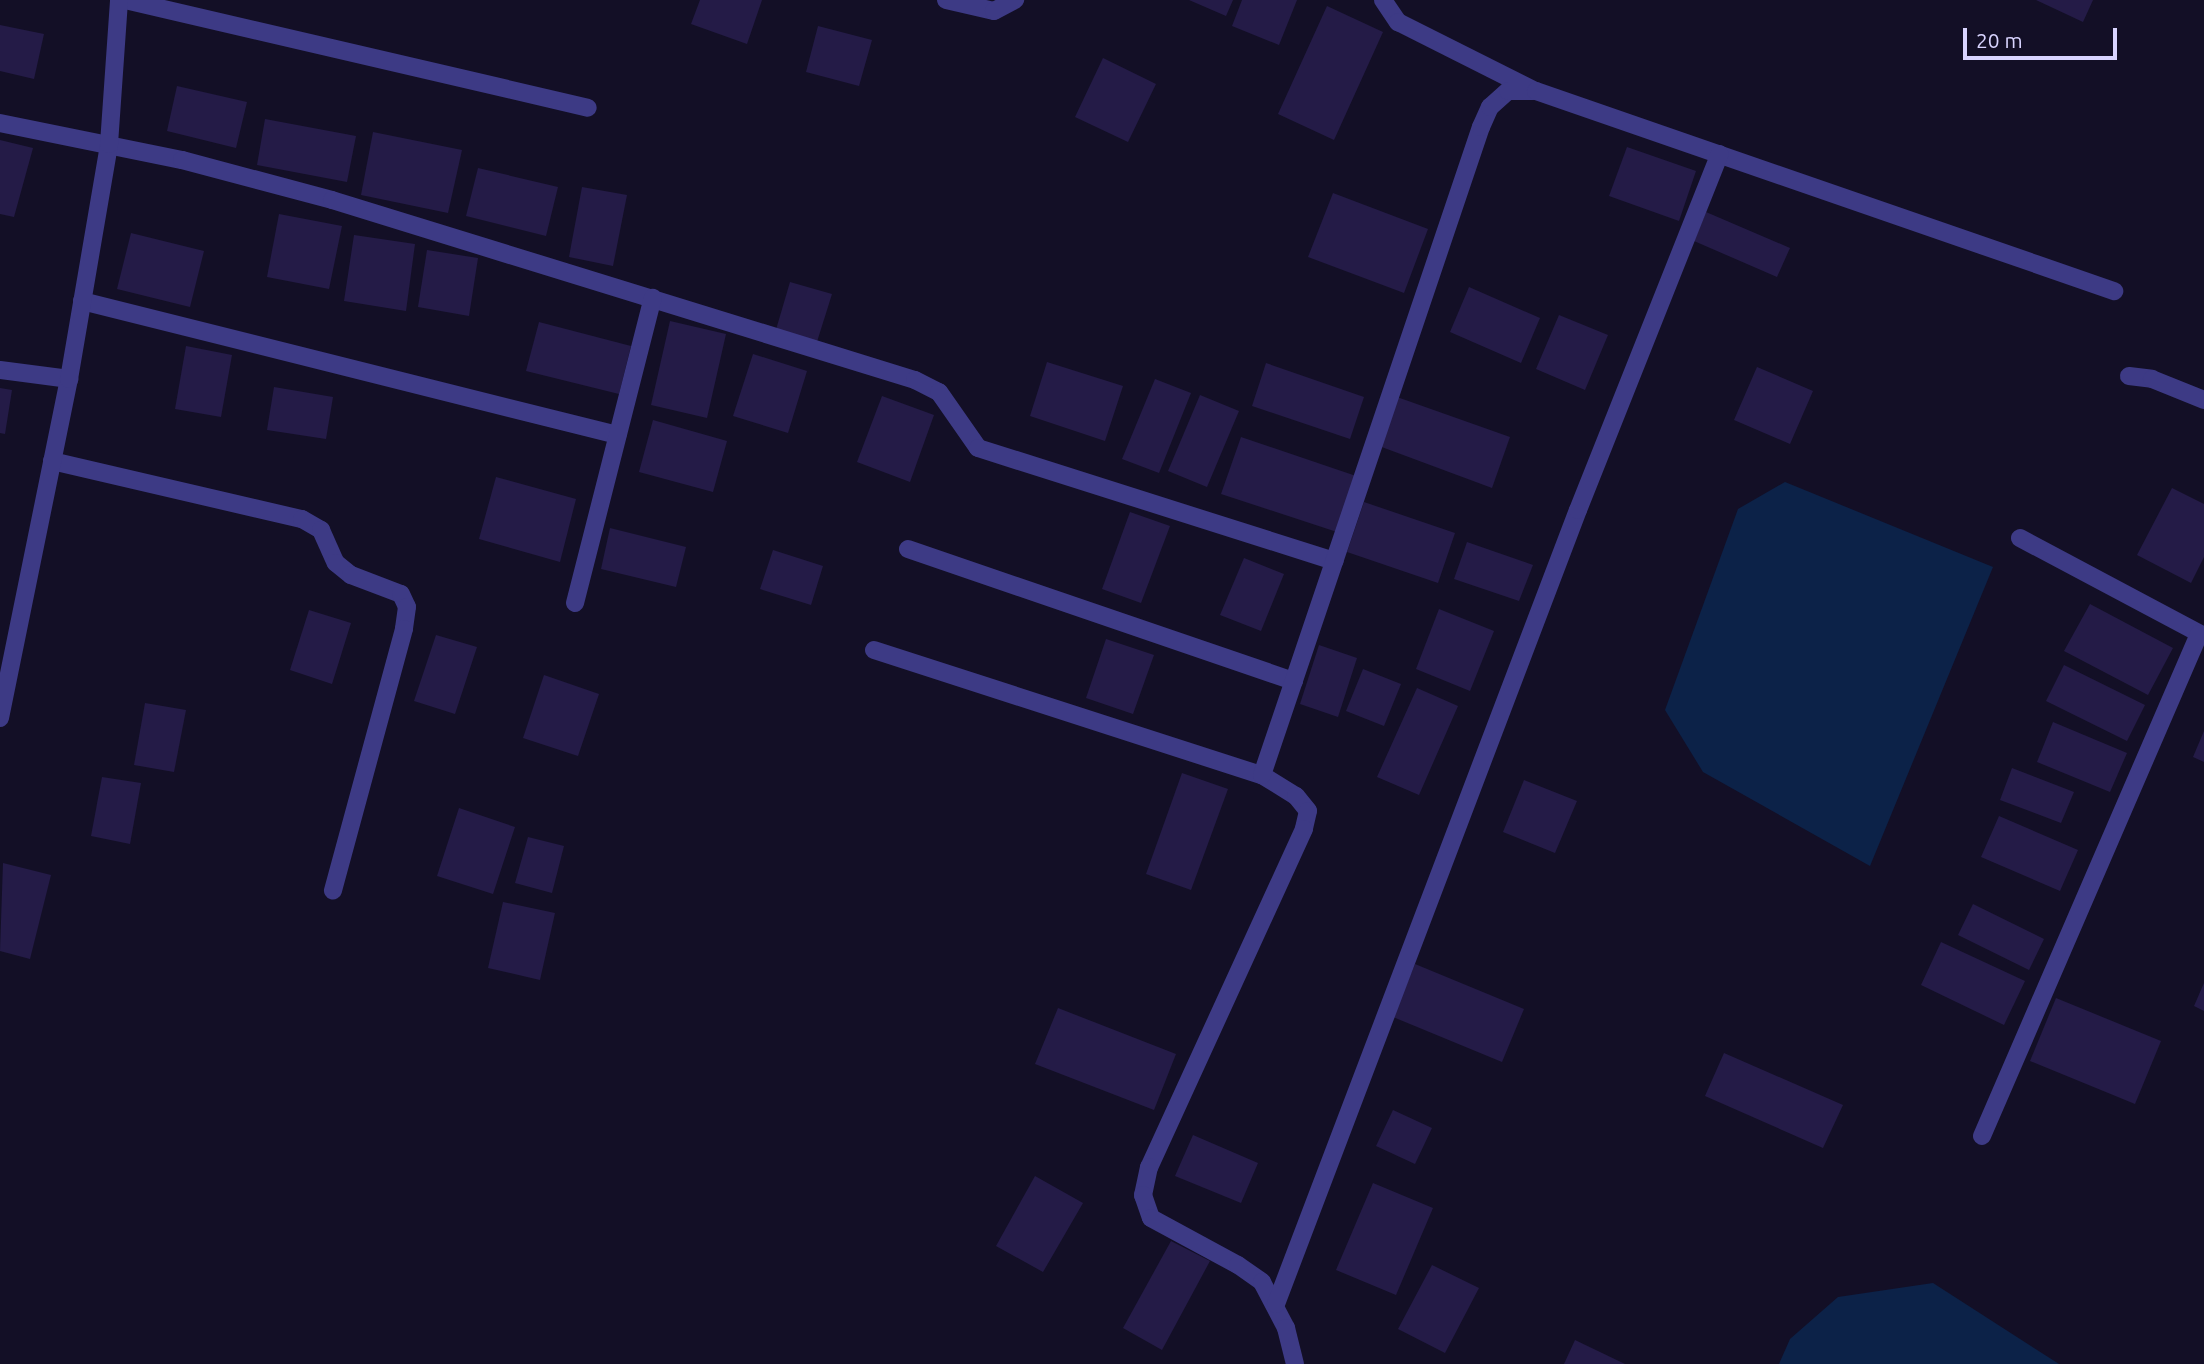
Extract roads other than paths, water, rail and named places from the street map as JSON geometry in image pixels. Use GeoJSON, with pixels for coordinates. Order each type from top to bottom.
{"type":"FeatureCollection","features":[{"type":"Feature","properties":{"kind":"street"},"geometry":{"type":"LineString","coordinates":[[0,718],[69,379],[109,144],[119,0]]}},
{"type":"Feature","properties":{"kind":"street"},"geometry":{"type":"LineString","coordinates":[[125,0],[588,108]]}},
{"type":"Feature","properties":{"kind":"street"},"geometry":{"type":"LineString","coordinates":[[946,0],[994,12],[1015,0]]}},
{"type":"Feature","properties":{"kind":"street"},"geometry":{"type":"LineString","coordinates":[[1383,0],[1398,22],[1536,91],[2114,291]]}},
{"type":"Feature","properties":{"kind":"street"},"geometry":{"type":"LineString","coordinates":[[1262,775],[1481,127],[1490,107],[1508,91],[1536,91]]}},
{"type":"Feature","properties":{"kind":"street"},"geometry":{"type":"LineString","coordinates":[[0,123],[109,144],[332,200],[915,380],[939,392],[978,449],[1335,561]]}},
{"type":"Feature","properties":{"kind":"street"},"geometry":{"type":"LineString","coordinates":[[1276,1304],[1578,510],[1720,154]]}},
{"type":"Feature","properties":{"kind":"street"},"geometry":{"type":"LineString","coordinates":[[575,603],[653,298]]}},
{"type":"Feature","properties":{"kind":"street"},"geometry":{"type":"LineString","coordinates":[[82,300],[617,435]]}},
{"type":"Feature","properties":{"kind":"street"},"geometry":{"type":"LineString","coordinates":[[0,370],[69,379]]}},
{"type":"Feature","properties":{"kind":"street"},"geometry":{"type":"LineString","coordinates":[[2129,376],[2152,379],[2204,400]]}},
{"type":"Feature","properties":{"kind":"street"},"geometry":{"type":"LineString","coordinates":[[52,461],[302,519],[321,530],[336,563],[351,575],[401,594],[407,607],[404,629],[333,891]]}},
{"type":"Feature","properties":{"kind":"street"},"geometry":{"type":"LineString","coordinates":[[1982,1136],[2202,635],[2020,538]]}},
{"type":"Feature","properties":{"kind":"street"},"geometry":{"type":"LineString","coordinates":[[908,549],[1294,681]]}},
{"type":"Feature","properties":{"kind":"street"},"geometry":{"type":"LineString","coordinates":[[874,650],[1262,775],[1296,796],[1308,811],[1304,829],[1149,1167],[1143,1195],[1152,1218],[1238,1265],[1262,1282],[1276,1304],[1295,1364]]}},
{"type":"Feature","properties":{"kind":"water"},"geometry":{"type":"Polygon","coordinates":[[[1785,482],[1993,567],[1870,866],[1703,772],[1665,710],[1738,509],[1785,482]]]}},
{"type":"Feature","properties":{"kind":"water"},"geometry":{"type":"Polygon","coordinates":[[[1933,1283],[2059,1364],[1779,1364],[1790,1339],[1838,1297],[1933,1283]]]}}]}
